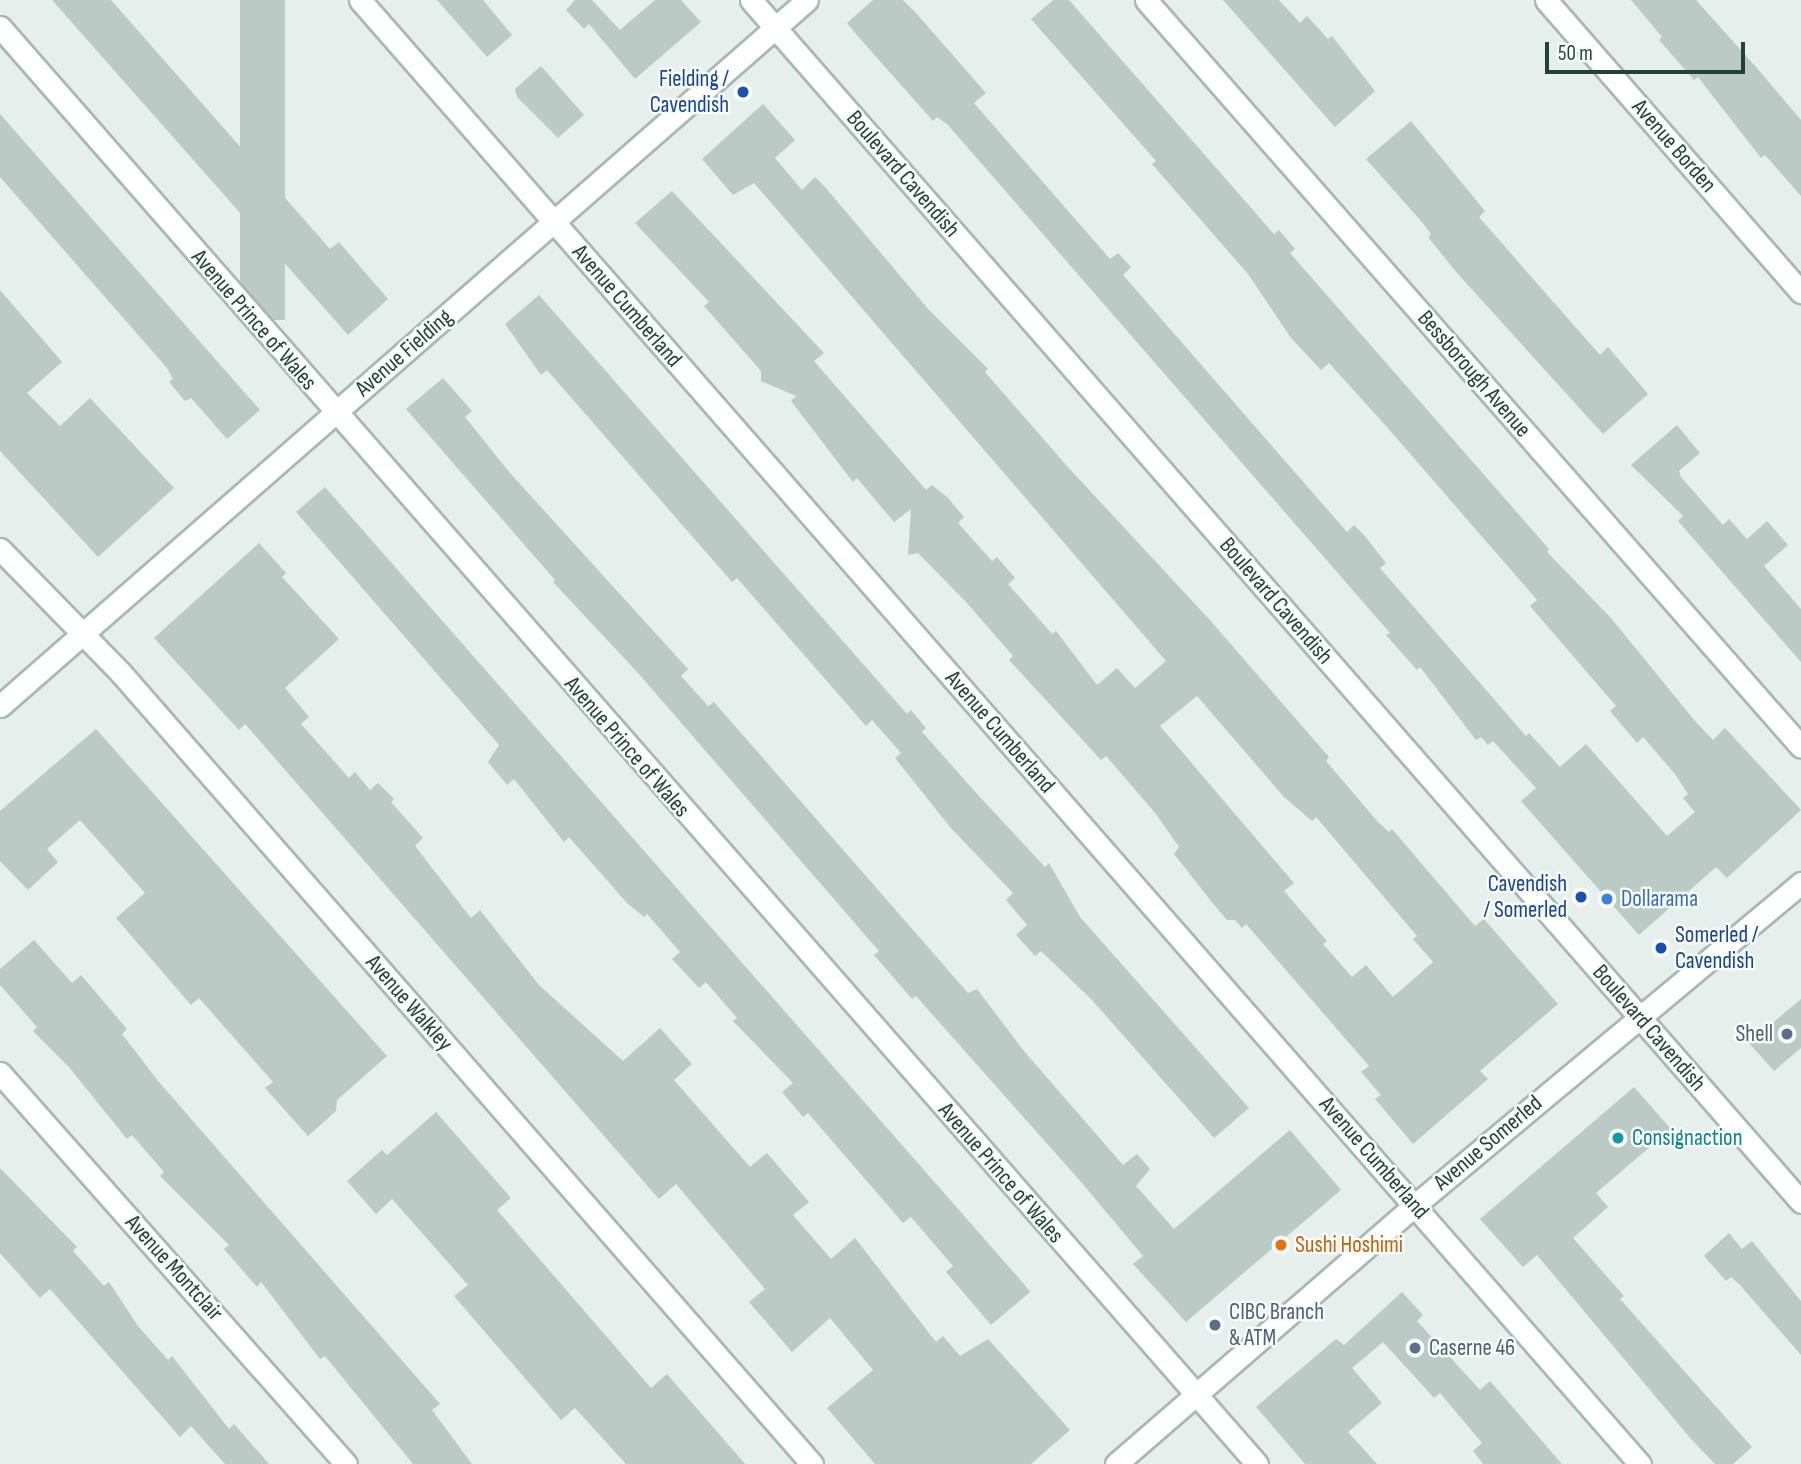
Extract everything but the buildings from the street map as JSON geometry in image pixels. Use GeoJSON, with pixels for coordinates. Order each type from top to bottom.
{"type":"FeatureCollection","features":[{"type":"Feature","properties":{"kind":"street","name":"Avenue Cumberland"},"geometry":{"type":"LineString","coordinates":[[360,0],[1640,1464]]}},
{"type":"Feature","properties":{"kind":"street","name":"Boulevard Cavendish"},"geometry":{"type":"LineString","coordinates":[[751,0],[1801,1202]]}},
{"type":"Feature","properties":{"kind":"street","name":"Avenue Fielding"},"geometry":{"type":"LineString","coordinates":[[0,706],[807,0]]}},
{"type":"Feature","properties":{"kind":"street","name":"Bessborough Avenue"},"geometry":{"type":"LineString","coordinates":[[1146,0],[1801,747]]}},
{"type":"Feature","properties":{"kind":"street","name":"Avenue Borden"},"geometry":{"type":"LineString","coordinates":[[1546,0],[1801,292]]}},
{"type":"Feature","properties":{"kind":"street","name":"Avenue Prince of Wales"},"geometry":{"type":"LineString","coordinates":[[0,27],[1257,1464]]}},
{"type":"Feature","properties":{"kind":"street","name":"Avenue Walkley"},"geometry":{"type":"LineString","coordinates":[[0,549],[85,633],[812,1464]]}},
{"type":"Feature","properties":{"kind":"street","name":"Avenue Somerled"},"geometry":{"type":"LineString","coordinates":[[1116,1464],[1415,1205],[1801,883]]}},
{"type":"Feature","properties":{"kind":"street","name":"Avenue Montclair"},"geometry":{"type":"LineString","coordinates":[[0,1073],[346,1464]]}},
{"type":"Feature","properties":{"kind":"place","name":"Fielding / Cavendish"},"geometry":{"type":"Point","coordinates":[743,92]}},
{"type":"Feature","properties":{"kind":"place","name":"Cavendish / Somerled"},"geometry":{"type":"Point","coordinates":[1581,897]}},
{"type":"Feature","properties":{"kind":"place","name":"Dollarama"},"geometry":{"type":"Point","coordinates":[1607,899]}},
{"type":"Feature","properties":{"kind":"place","name":"Somerled / Cavendish"},"geometry":{"type":"Point","coordinates":[1661,948]}},
{"type":"Feature","properties":{"kind":"place","name":"Shell"},"geometry":{"type":"Point","coordinates":[1787,1034]}},
{"type":"Feature","properties":{"kind":"place","name":"Consignaction"},"geometry":{"type":"Point","coordinates":[1618,1138]}},
{"type":"Feature","properties":{"kind":"place","name":"Sushi Hoshimi"},"geometry":{"type":"Point","coordinates":[1281,1245]}},
{"type":"Feature","properties":{"kind":"place","name":"CIBC Branch & ATM"},"geometry":{"type":"Point","coordinates":[1215,1325]}},
{"type":"Feature","properties":{"kind":"place","name":"Caserne 46"},"geometry":{"type":"Point","coordinates":[1415,1348]}}]}
